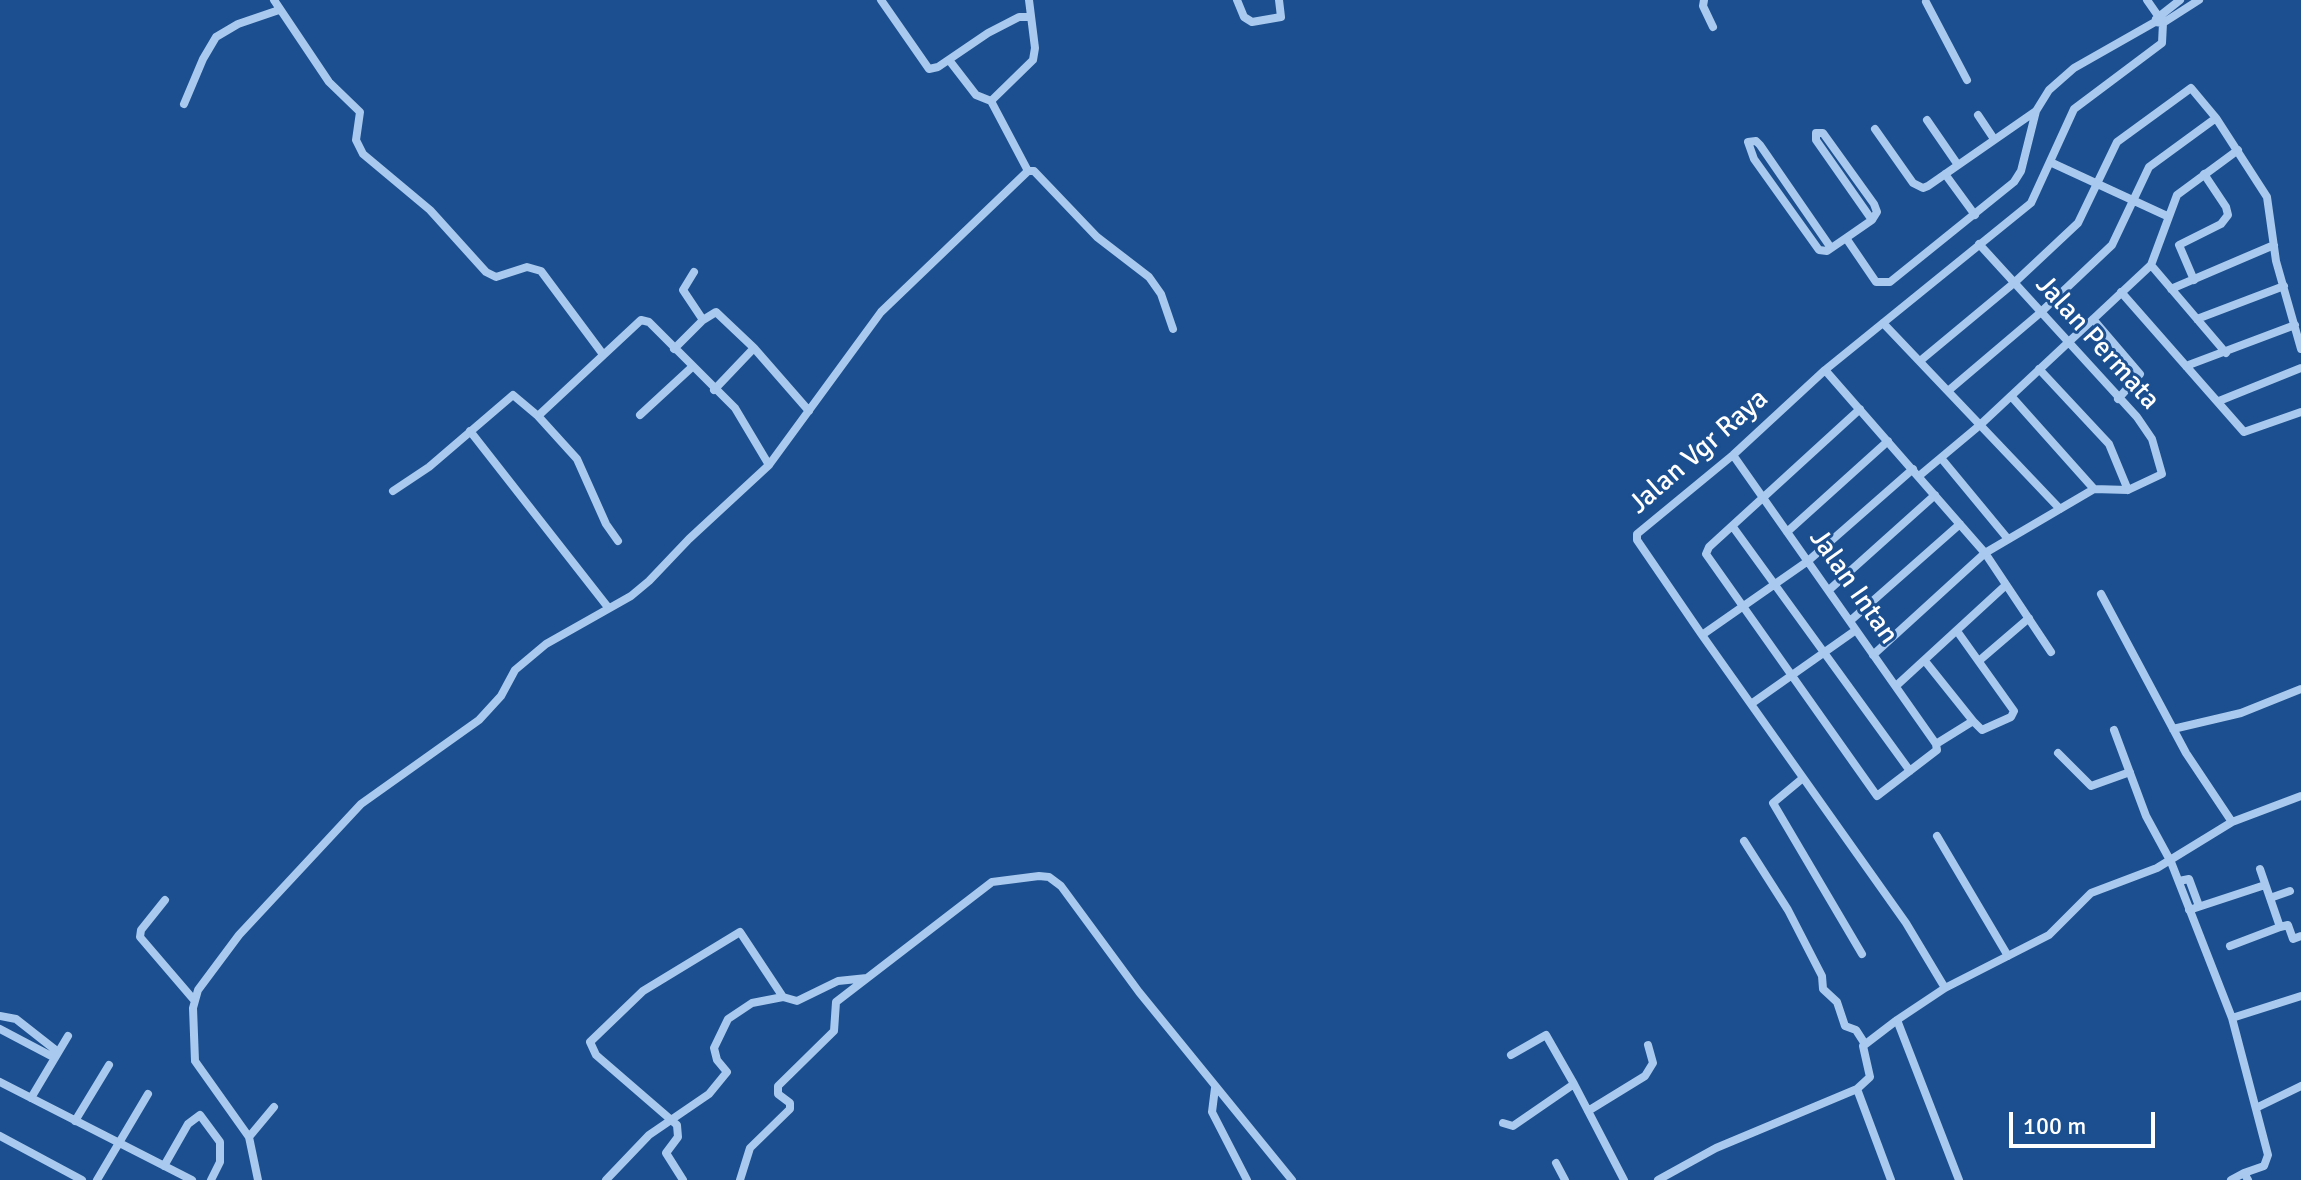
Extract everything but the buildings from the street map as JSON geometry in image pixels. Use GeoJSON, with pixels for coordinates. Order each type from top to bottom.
{"type":"FeatureCollection","features":[{"type":"Feature","properties":{"kind":"street"},"geometry":{"type":"LineString","coordinates":[[274,0],[329,82],[360,112],[356,140],[363,154],[430,210],[486,272],[496,277],[527,267],[541,271],[602,353]]}},
{"type":"Feature","properties":{"kind":"street"},"geometry":{"type":"LineString","coordinates":[[881,0],[926,67],[933,69],[988,33],[1019,17],[1029,17]]}},
{"type":"Feature","properties":{"kind":"street"},"geometry":{"type":"LineString","coordinates":[[991,101],[1033,60],[1035,48],[1029,0]]}},
{"type":"Feature","properties":{"kind":"street"},"geometry":{"type":"LineString","coordinates":[[1237,0],[1244,17],[1252,22],[1282,16],[1279,0]]}},
{"type":"Feature","properties":{"kind":"street"},"geometry":{"type":"LineString","coordinates":[[1704,0],[1703,6],[1713,27]]}},
{"type":"Feature","properties":{"kind":"street"},"geometry":{"type":"LineString","coordinates":[[2147,0],[2159,20]]}},
{"type":"Feature","properties":{"kind":"street"},"geometry":{"type":"LineString","coordinates":[[2159,20],[2180,0]]}},
{"type":"Feature","properties":{"kind":"street"},"geometry":{"type":"LineString","coordinates":[[1846,238],[1872,278],[1885,284],[2019,177],[2036,111],[2049,90],[2067,73],[2199,0]]}},
{"type":"Feature","properties":{"kind":"street"},"geometry":{"type":"LineString","coordinates":[[1927,1],[1967,80]]}},
{"type":"Feature","properties":{"kind":"street"},"geometry":{"type":"LineString","coordinates":[[184,104],[216,37],[238,24],[279,10]]}},
{"type":"Feature","properties":{"kind":"street","name":"Jalan Vgr Raya"},"geometry":{"type":"LineString","coordinates":[[1945,988],[1906,923],[1702,635],[1637,540],[1637,534],[1733,455],[1825,370],[2031,203],[2074,109],[2157,49],[2164,38],[2159,20]]}},
{"type":"Feature","properties":{"kind":"street"},"geometry":{"type":"LineString","coordinates":[[949,60],[976,95],[991,101],[1028,171]]}},
{"type":"Feature","properties":{"kind":"street"},"geometry":{"type":"LineString","coordinates":[[1920,361],[2014,283],[2078,223],[2117,142],[2189,89],[2197,91],[2267,197],[2274,245],[2301,349]]}},
{"type":"Feature","properties":{"kind":"street"},"geometry":{"type":"LineString","coordinates":[[1875,129],[1917,187],[1928,186],[2036,111]]}},
{"type":"Feature","properties":{"kind":"street"},"geometry":{"type":"LineString","coordinates":[[1978,115],[1994,139]]}},
{"type":"Feature","properties":{"kind":"street"},"geometry":{"type":"LineString","coordinates":[[1948,391],[2040,313],[2112,245],[2149,167],[2216,118]]}},
{"type":"Feature","properties":{"kind":"street"},"geometry":{"type":"LineString","coordinates":[[1927,120],[1958,165]]}},
{"type":"Feature","properties":{"kind":"street"},"geometry":{"type":"LineString","coordinates":[[1831,248],[1760,145],[1756,141],[1748,142],[1754,159],[1815,247],[1823,251],[1831,248],[1872,220],[1877,212],[1823,133],[1816,133],[1816,140],[1872,220]]}},
{"type":"Feature","properties":{"kind":"street"},"geometry":{"type":"LineString","coordinates":[[1702,635],[1808,561],[1916,472],[1941,458],[1980,425],[2151,265],[2167,216],[2179,193],[2238,150]]}},
{"type":"Feature","properties":{"kind":"street"},"geometry":{"type":"LineString","coordinates":[[2050,162],[2167,216]]}},
{"type":"Feature","properties":{"kind":"street"},"geometry":{"type":"LineString","coordinates":[[258,1180],[249,1137],[232,1109],[197,1066],[194,1000],[202,983],[239,935],[361,804],[479,720],[493,707],[515,670],[527,659],[607,606],[631,596],[769,465],[881,312],[1028,171],[1034,171],[1097,237],[1149,277],[1161,294],[1173,329]]}},
{"type":"Feature","properties":{"kind":"street"},"geometry":{"type":"LineString","coordinates":[[1945,174],[1975,215]]}},
{"type":"Feature","properties":{"kind":"street"},"geometry":{"type":"LineString","coordinates":[[2194,280],[2179,245],[2225,221],[2226,207],[2204,174]]}},
{"type":"Feature","properties":{"kind":"street","name":"Jalan Permata"},"geometry":{"type":"LineString","coordinates":[[1979,244],[2152,439],[2162,471],[2160,476],[2128,490]]}},
{"type":"Feature","properties":{"kind":"street"},"geometry":{"type":"LineString","coordinates":[[2171,289],[2274,245]]}},
{"type":"Feature","properties":{"kind":"street"},"geometry":{"type":"LineString","coordinates":[[2151,265],[2226,353]]}},
{"type":"Feature","properties":{"kind":"street"},"geometry":{"type":"LineString","coordinates":[[694,272],[683,290],[703,320]]}},
{"type":"Feature","properties":{"kind":"street"},"geometry":{"type":"LineString","coordinates":[[2197,319],[2284,286]]}},
{"type":"Feature","properties":{"kind":"street"},"geometry":{"type":"LineString","coordinates":[[2121,292],[2246,433],[2301,412]]}},
{"type":"Feature","properties":{"kind":"street"},"geometry":{"type":"LineString","coordinates":[[674,349],[703,320],[716,312],[754,348],[809,411]]}},
{"type":"Feature","properties":{"kind":"street"},"geometry":{"type":"LineString","coordinates":[[2093,319],[2140,374],[2118,399]]}},
{"type":"Feature","properties":{"kind":"street"},"geometry":{"type":"LineString","coordinates":[[538,416],[602,353],[641,320],[649,322],[741,416],[769,465]]}},
{"type":"Feature","properties":{"kind":"street"},"geometry":{"type":"LineString","coordinates":[[1883,323],[2060,509]]}},
{"type":"Feature","properties":{"kind":"street"},"geometry":{"type":"LineString","coordinates":[[2186,366],[2295,325]]}},
{"type":"Feature","properties":{"kind":"street"},"geometry":{"type":"LineString","coordinates":[[714,390],[754,348]]}},
{"type":"Feature","properties":{"kind":"street"},"geometry":{"type":"LineString","coordinates":[[640,415],[691,368]]}},
{"type":"Feature","properties":{"kind":"street"},"geometry":{"type":"LineString","coordinates":[[2219,401],[2301,368]]}},
{"type":"Feature","properties":{"kind":"street"},"geometry":{"type":"LineString","coordinates":[[1873,655],[1985,553],[2094,489],[2128,490],[2109,444],[2039,369]]}},
{"type":"Feature","properties":{"kind":"street"},"geometry":{"type":"LineString","coordinates":[[1825,370],[1985,553],[2051,652]]}},
{"type":"Feature","properties":{"kind":"street"},"geometry":{"type":"LineString","coordinates":[[393,491],[429,467],[513,395],[538,416],[577,459],[600,512],[618,541]]}},
{"type":"Feature","properties":{"kind":"street"},"geometry":{"type":"LineString","coordinates":[[2011,396],[2094,489]]}},
{"type":"Feature","properties":{"kind":"street"},"geometry":{"type":"LineString","coordinates":[[1860,409],[1709,547],[1706,554],[1711,566],[1743,606],[1877,796],[1937,750],[1936,744],[1973,721]]}},
{"type":"Feature","properties":{"kind":"street"},"geometry":{"type":"LineString","coordinates":[[470,431],[607,606]]}},
{"type":"Feature","properties":{"kind":"street"},"geometry":{"type":"LineString","coordinates":[[1787,532],[1888,441]]}},
{"type":"Feature","properties":{"kind":"street","name":"Jalan Intan"},"geometry":{"type":"LineString","coordinates":[[1733,455],[1936,744]]}},
{"type":"Feature","properties":{"kind":"street"},"geometry":{"type":"LineString","coordinates":[[1941,458],[2008,539]]}},
{"type":"Feature","properties":{"kind":"street"},"geometry":{"type":"LineString","coordinates":[[1829,590],[1935,495]]}},
{"type":"Feature","properties":{"kind":"street"},"geometry":{"type":"LineString","coordinates":[[1850,621],[1960,524]]}},
{"type":"Feature","properties":{"kind":"street"},"geometry":{"type":"LineString","coordinates":[[1733,527],[1772,584],[1826,651],[1910,771]]}},
{"type":"Feature","properties":{"kind":"street"},"geometry":{"type":"LineString","coordinates":[[1896,686],[2006,585]]}},
{"type":"Feature","properties":{"kind":"street"},"geometry":{"type":"LineString","coordinates":[[2101,594],[2173,729],[2232,822]]}},
{"type":"Feature","properties":{"kind":"street"},"geometry":{"type":"LineString","coordinates":[[1980,660],[2029,618]]}},
{"type":"Feature","properties":{"kind":"street"},"geometry":{"type":"LineString","coordinates":[[1751,704],[1856,630]]}},
{"type":"Feature","properties":{"kind":"street"},"geometry":{"type":"LineString","coordinates":[[1925,661],[1982,730],[2014,714],[1980,660],[1957,631]]}},
{"type":"Feature","properties":{"kind":"street"},"geometry":{"type":"LineString","coordinates":[[2173,729],[2241,713],[2301,689]]}},
{"type":"Feature","properties":{"kind":"street"},"geometry":{"type":"LineString","coordinates":[[2114,730],[2146,816],[2171,862],[2232,1018],[2258,1107],[2268,1161],[2246,1177],[2231,1180]]}},
{"type":"Feature","properties":{"kind":"street"},"geometry":{"type":"LineString","coordinates":[[2058,753],[2091,786],[2130,772]]}},
{"type":"Feature","properties":{"kind":"street"},"geometry":{"type":"LineString","coordinates":[[1803,778],[1773,803],[1862,954]]}},
{"type":"Feature","properties":{"kind":"street"},"geometry":{"type":"LineString","coordinates":[[1865,1044],[1945,988],[2057,929],[2082,898],[2171,862],[2232,822],[2301,796]]}},
{"type":"Feature","properties":{"kind":"street"},"geometry":{"type":"LineString","coordinates":[[1937,836],[2008,956]]}},
{"type":"Feature","properties":{"kind":"street"},"geometry":{"type":"LineString","coordinates":[[1658,1180],[1716,1148],[1857,1089],[1870,1077],[1865,1044],[1856,1030],[1845,1026],[1837,1002],[1823,989],[1822,976],[1790,913],[1744,841]]}},
{"type":"Feature","properties":{"kind":"street"},"geometry":{"type":"LineString","coordinates":[[2260,869],[2280,927]]}},
{"type":"Feature","properties":{"kind":"street"},"geometry":{"type":"LineString","coordinates":[[740,1180],[750,1148],[790,1109],[790,1103],[778,1094],[778,1086],[834,1031],[836,1002],[992,882],[1027,876],[1049,877],[1061,886],[1101,944],[1292,1180]]}},
{"type":"Feature","properties":{"kind":"street"},"geometry":{"type":"LineString","coordinates":[[2179,881],[2189,879],[2199,906]]}},
{"type":"Feature","properties":{"kind":"street"},"geometry":{"type":"LineString","coordinates":[[2189,910],[2265,885]]}},
{"type":"Feature","properties":{"kind":"street"},"geometry":{"type":"LineString","coordinates":[[2270,898],[2290,891]]}},
{"type":"Feature","properties":{"kind":"street"},"geometry":{"type":"LineString","coordinates":[[165,900],[141,930],[140,937],[194,1000]]}},
{"type":"Feature","properties":{"kind":"street"},"geometry":{"type":"LineString","coordinates":[[2230,946],[2288,925],[2293,939],[2301,936]]}},
{"type":"Feature","properties":{"kind":"street"},"geometry":{"type":"LineString","coordinates":[[683,1180],[667,1154],[678,1137],[679,1130],[673,1121],[596,1055],[590,1042],[643,991],[740,932],[783,997]]}},
{"type":"Feature","properties":{"kind":"street"},"geometry":{"type":"LineString","coordinates":[[606,1180],[649,1135],[709,1094],[727,1072],[717,1060],[714,1048],[728,1019],[752,1003],[783,997],[797,1001],[838,981],[868,978]]}},
{"type":"Feature","properties":{"kind":"street"},"geometry":{"type":"LineString","coordinates":[[2232,1018],[2301,996]]}},
{"type":"Feature","properties":{"kind":"street"},"geometry":{"type":"LineString","coordinates":[[0,1016],[16,1019],[57,1055]]}},
{"type":"Feature","properties":{"kind":"street"},"geometry":{"type":"LineString","coordinates":[[1897,1020],[1959,1180]]}},
{"type":"Feature","properties":{"kind":"street"},"geometry":{"type":"LineString","coordinates":[[0,1029],[57,1055]]}},
{"type":"Feature","properties":{"kind":"street"},"geometry":{"type":"LineString","coordinates":[[1511,1055],[1546,1035],[1624,1180]]}},
{"type":"Feature","properties":{"kind":"street"},"geometry":{"type":"LineString","coordinates":[[31,1098],[68,1036]]}},
{"type":"Feature","properties":{"kind":"street"},"geometry":{"type":"LineString","coordinates":[[1588,1111],[1645,1076],[1653,1063],[1648,1045]]}},
{"type":"Feature","properties":{"kind":"street"},"geometry":{"type":"LineString","coordinates":[[75,1121],[109,1065]]}},
{"type":"Feature","properties":{"kind":"street"},"geometry":{"type":"LineString","coordinates":[[0,1082],[192,1180]]}},
{"type":"Feature","properties":{"kind":"street"},"geometry":{"type":"LineString","coordinates":[[1503,1123],[1513,1126],[1574,1084]]}},
{"type":"Feature","properties":{"kind":"street"},"geometry":{"type":"LineString","coordinates":[[2258,1107],[2301,1086]]}},
{"type":"Feature","properties":{"kind":"street"},"geometry":{"type":"LineString","coordinates":[[1215,1088],[1212,1112],[1247,1180]]}},
{"type":"Feature","properties":{"kind":"street"},"geometry":{"type":"LineString","coordinates":[[1857,1089],[1891,1180]]}},
{"type":"Feature","properties":{"kind":"street"},"geometry":{"type":"LineString","coordinates":[[97,1180],[148,1094]]}},
{"type":"Feature","properties":{"kind":"street"},"geometry":{"type":"LineString","coordinates":[[249,1137],[274,1107]]}},
{"type":"Feature","properties":{"kind":"street"},"geometry":{"type":"LineString","coordinates":[[164,1166],[188,1124],[200,1115],[220,1142],[220,1162],[211,1180]]}},
{"type":"Feature","properties":{"kind":"street"},"geometry":{"type":"LineString","coordinates":[[0,1136],[82,1180]]}},
{"type":"Feature","properties":{"kind":"street"},"geometry":{"type":"LineString","coordinates":[[1556,1163],[1565,1180]]}}]}
